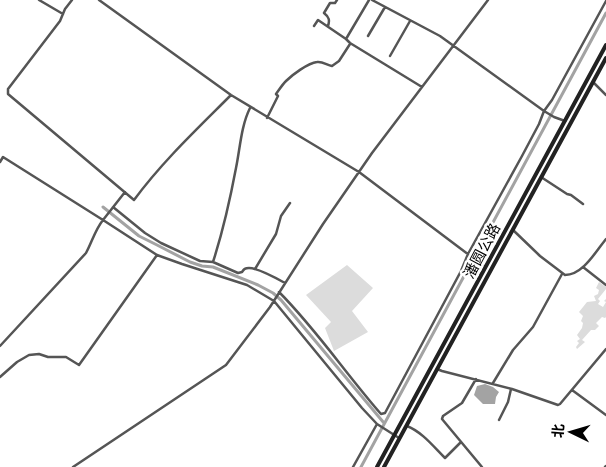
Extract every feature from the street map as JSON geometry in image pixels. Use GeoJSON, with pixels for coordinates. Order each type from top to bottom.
{"type":"FeatureCollection","features":[{"type":"Feature","properties":{"kind":"main road","name":"潘圆公路"},"geometry":{"type":"LineString","coordinates":[[377,467],[606,45]]}},
{"type":"Feature","properties":{"kind":"main road","name":"潘圆公路"},"geometry":{"type":"LineString","coordinates":[[384,467],[606,58]]}},
{"type":"Feature","properties":{"kind":"street"},"geometry":{"type":"LineString","coordinates":[[39,0],[63,14]]}},
{"type":"Feature","properties":{"kind":"street"},"geometry":{"type":"LineString","coordinates":[[72,0],[60,20],[8,89],[8,94],[134,200],[163,165],[230,96]]}},
{"type":"Feature","properties":{"kind":"street"},"geometry":{"type":"LineString","coordinates":[[99,0],[230,96],[359,172],[486,267]]}},
{"type":"Feature","properties":{"kind":"street"},"geometry":{"type":"LineString","coordinates":[[328,26],[329,20],[324,13],[330,3],[335,3],[338,0]]}},
{"type":"Feature","properties":{"kind":"street"},"geometry":{"type":"LineString","coordinates":[[346,39],[370,0],[440,36],[545,111],[554,117],[565,120]]}},
{"type":"Feature","properties":{"kind":"street"},"geometry":{"type":"LineString","coordinates":[[73,467],[226,365],[274,300],[359,172],[488,0]]}},
{"type":"Feature","properties":{"kind":"street"},"geometry":{"type":"LineString","coordinates":[[279,292],[381,414],[385,413],[605,1]]}},
{"type":"Feature","properties":{"kind":"street"},"geometry":{"type":"LineString","coordinates":[[368,36],[385,7]]}},
{"type":"Feature","properties":{"kind":"street"},"geometry":{"type":"LineString","coordinates":[[314,26],[318,20],[350,43],[422,87]]}},
{"type":"Feature","properties":{"kind":"street"},"geometry":{"type":"LineString","coordinates":[[390,56],[410,21]]}},
{"type":"Feature","properties":{"kind":"street"},"geometry":{"type":"LineString","coordinates":[[267,118],[278,96],[276,94],[286,82],[315,62],[332,66],[338,61],[350,43]]}},
{"type":"Feature","properties":{"kind":"street"},"geometry":{"type":"LineString","coordinates":[[593,82],[606,95]]}},
{"type":"Feature","properties":{"kind":"street"},"geometry":{"type":"LineString","coordinates":[[213,262],[225,222],[245,121],[250,108]]}},
{"type":"Feature","properties":{"kind":"street"},"geometry":{"type":"LineString","coordinates":[[0,162],[3,157],[157,255],[247,285],[274,300],[362,408],[377,424],[399,438]]}},
{"type":"Feature","properties":{"kind":"street"},"geometry":{"type":"LineString","coordinates":[[541,177],[583,204]]}},
{"type":"Feature","properties":{"kind":"street"},"geometry":{"type":"LineString","coordinates":[[0,346],[86,253],[93,241],[97,228],[125,192]]}},
{"type":"Feature","properties":{"kind":"street"},"geometry":{"type":"LineString","coordinates":[[255,269],[276,234],[281,216],[290,203]]}},
{"type":"Feature","properties":{"kind":"street"},"geometry":{"type":"LineString","coordinates":[[113,207],[145,233],[161,243],[200,261],[213,262],[238,273],[247,267],[255,269],[285,283]]}},
{"type":"Feature","properties":{"kind":"street"},"geometry":{"type":"LineString","coordinates":[[513,230],[525,243],[562,274],[568,276],[582,267],[606,239]]}},
{"type":"Feature","properties":{"kind":"street"},"geometry":{"type":"LineString","coordinates":[[0,377],[17,362],[29,355],[39,354],[48,358],[66,357],[78,365],[157,255]]}},
{"type":"Feature","properties":{"kind":"street"},"geometry":{"type":"LineString","coordinates":[[582,267],[606,285]]}},
{"type":"Feature","properties":{"kind":"street"},"geometry":{"type":"LineString","coordinates":[[493,383],[513,350],[533,327],[562,274]]}},
{"type":"Feature","properties":{"kind":"street"},"geometry":{"type":"LineString","coordinates":[[437,369],[442,372],[493,383],[558,405],[606,349]]}},
{"type":"Feature","properties":{"kind":"street"},"geometry":{"type":"LineString","coordinates":[[476,379],[462,403],[442,416],[442,419],[482,467]]}},
{"type":"Feature","properties":{"kind":"street"},"geometry":{"type":"LineString","coordinates":[[499,420],[512,389]]}},
{"type":"Feature","properties":{"kind":"street"},"geometry":{"type":"LineString","coordinates":[[572,390],[606,415]]}},
{"type":"Feature","properties":{"kind":"street"},"geometry":{"type":"LineString","coordinates":[[353,467],[377,424]]}},
{"type":"Feature","properties":{"kind":"street"},"geometry":{"type":"LineString","coordinates":[[406,426],[421,434],[445,458],[461,442]]}},
{"type":"Feature","properties":{"kind":"shaded area"},"geometry":{"type":"Polygon","coordinates":[[[347,265],[373,288],[352,311],[368,332],[334,351],[325,328],[331,322],[306,295],[347,265]]]}},
{"type":"Feature","properties":{"kind":"shaded area"},"geometry":{"type":"Polygon","coordinates":[[[599,282],[606,287],[598,299],[600,301],[598,304],[603,307],[606,302],[606,317],[602,317],[596,323],[599,326],[595,330],[591,330],[582,340],[585,342],[577,349],[576,347],[579,343],[577,341],[580,339],[577,335],[583,323],[581,321],[583,316],[579,312],[587,302],[596,301],[594,296],[598,294],[599,290],[596,288],[599,282]]]}},
{"type":"Feature","properties":{"kind":"shaded area"},"geometry":{"type":"Polygon","coordinates":[[[485,384],[499,392],[495,404],[483,404],[474,395],[477,386],[485,384]]]}},
{"type":"Feature","properties":{"kind":"waterway"},"geometry":{"type":"LineString","coordinates":[[361,467],[606,13]]}},
{"type":"Feature","properties":{"kind":"waterway"},"geometry":{"type":"LineString","coordinates":[[103,207],[139,236],[190,262],[213,267],[273,293],[281,300],[384,423]]}}]}
